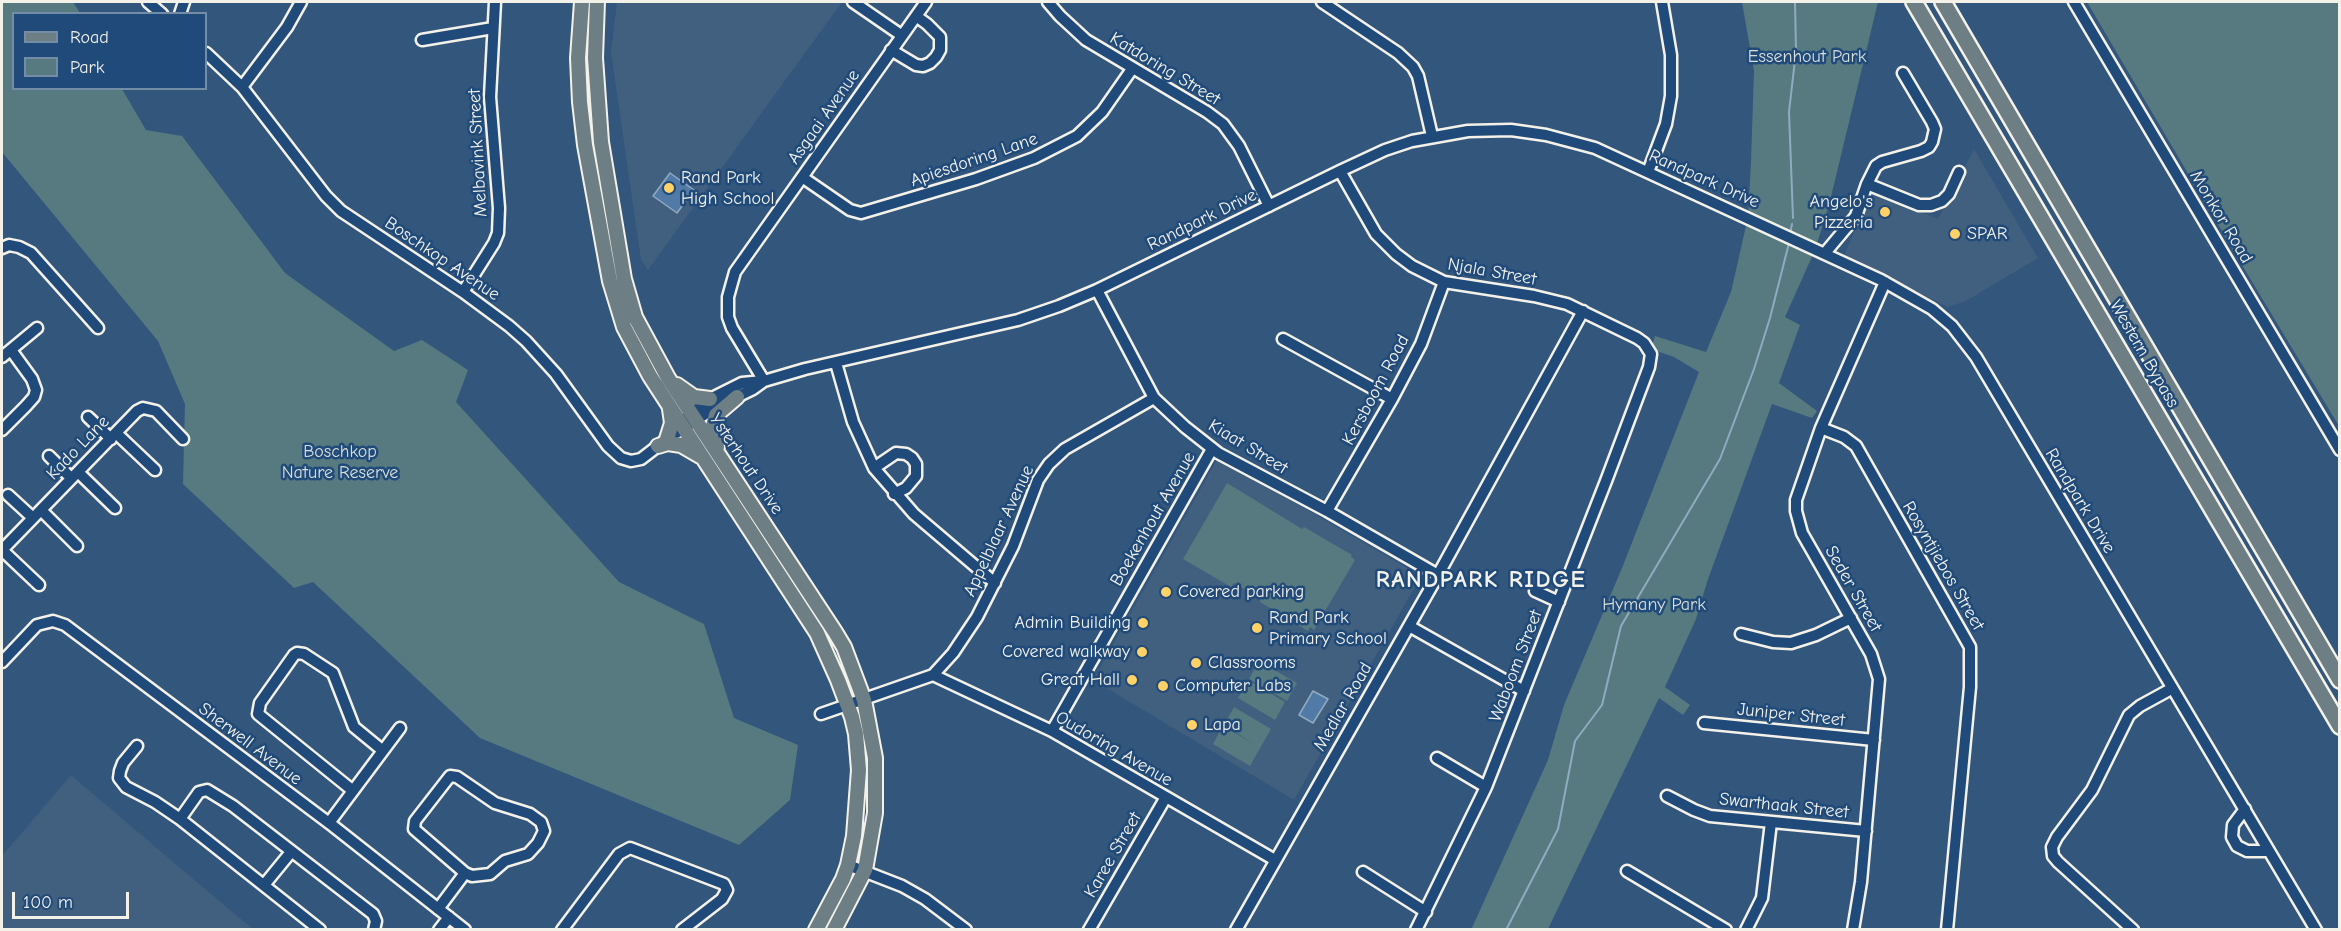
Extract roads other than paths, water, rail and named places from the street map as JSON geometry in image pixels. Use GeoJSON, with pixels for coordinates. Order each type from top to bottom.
{"type":"FeatureCollection","features":[{"type":"Feature","properties":{"kind":"highway","name":"Western Bypass"},"geometry":{"type":"LineString","coordinates":[[1914,2],[2340,726]]}},
{"type":"Feature","properties":{"kind":"highway","name":"Western Bypass"},"geometry":{"type":"LineString","coordinates":[[1943,2],[2340,680]]}},
{"type":"Feature","properties":{"kind":"main road","name":"Ysterhout Drive"},"geometry":{"type":"LineString","coordinates":[[582,2],[578,58],[580,102],[609,281],[624,327],[650,376],[668,403],[719,454],[835,632],[864,700],[875,758],[875,813],[865,870],[834,930]]}},
{"type":"Feature","properties":{"kind":"main road","name":"Ysterhout Drive"},"geometry":{"type":"LineString","coordinates":[[597,2],[595,58],[601,142],[624,279],[635,317],[668,378],[708,464],[817,633],[848,705],[856,734],[859,771],[857,809],[848,865],[837,894],[816,930]]}},
{"type":"Feature","properties":{"kind":"main road"},"geometry":{"type":"LineString","coordinates":[[668,378],[694,397],[710,399]]}},
{"type":"Feature","properties":{"kind":"main road"},"geometry":{"type":"LineString","coordinates":[[719,454],[713,422],[719,411],[737,397]]}},
{"type":"Feature","properties":{"kind":"main road"},"geometry":{"type":"LineString","coordinates":[[668,403],[672,423],[662,442],[690,449],[708,464]]}},
{"type":"Feature","properties":{"kind":"street"},"geometry":{"type":"LineString","coordinates":[[148,2],[160,12]]}},
{"type":"Feature","properties":{"kind":"street"},"geometry":{"type":"LineString","coordinates":[[242,87],[287,27],[301,2]]}},
{"type":"Feature","properties":{"kind":"street","name":"Melbavink Street"},"geometry":{"type":"LineString","coordinates":[[463,292],[498,233],[499,208],[490,119],[495,2]]}},
{"type":"Feature","properties":{"kind":"street"},"geometry":{"type":"LineString","coordinates":[[853,2],[901,35]]}},
{"type":"Feature","properties":{"kind":"street","name":"Asgaai Avenue"},"geometry":{"type":"LineString","coordinates":[[764,381],[732,328],[728,317],[730,285],[743,260],[926,2]]}},
{"type":"Feature","properties":{"kind":"street","name":"Katdoring Street"},"geometry":{"type":"LineString","coordinates":[[1048,2],[1086,39],[1223,124],[1239,146],[1269,206]]}},
{"type":"Feature","properties":{"kind":"street"},"geometry":{"type":"LineString","coordinates":[[1322,2],[1413,67],[1418,76],[1431,136]]}},
{"type":"Feature","properties":{"kind":"street"},"geometry":{"type":"LineString","coordinates":[[1648,172],[1666,124],[1671,96],[1671,55],[1662,2]]}},
{"type":"Feature","properties":{"kind":"street","name":"Monkor Road"},"geometry":{"type":"LineString","coordinates":[[2074,2],[2340,450]]}},
{"type":"Feature","properties":{"kind":"street"},"geometry":{"type":"LineString","coordinates":[[891,50],[916,65],[923,66],[936,57],[940,50],[940,37],[916,16]]}},
{"type":"Feature","properties":{"kind":"street"},"geometry":{"type":"LineString","coordinates":[[422,40],[493,28]]}},
{"type":"Feature","properties":{"kind":"street","name":"Boschkop Avenue"},"geometry":{"type":"LineString","coordinates":[[207,54],[242,87],[302,166],[341,211],[463,292],[526,341],[556,374],[614,453],[626,460],[636,461],[688,421]]}},
{"type":"Feature","properties":{"kind":"street","name":"Apiesdoring Lane"},"geometry":{"type":"LineString","coordinates":[[802,177],[844,206],[861,213],[976,179],[1034,158],[1077,136],[1102,112],[1132,69]]}},
{"type":"Feature","properties":{"kind":"street"},"geometry":{"type":"LineString","coordinates":[[1825,253],[1856,216],[1876,166],[1929,147],[1935,136],[1932,122],[1904,73]]}},
{"type":"Feature","properties":{"kind":"street","name":"Randpark Drive"},"geometry":{"type":"LineString","coordinates":[[688,421],[764,381],[779,376],[1018,320],[1097,291],[1385,150],[1431,136],[1488,130],[1546,135],[1595,148],[1885,282],[1940,314],[1955,329],[1971,350],[2316,930]]}},
{"type":"Feature","properties":{"kind":"street","name":"Njala Street"},"geometry":{"type":"LineString","coordinates":[[1340,171],[1366,219],[1380,239],[1412,266],[1444,282],[1562,302],[1644,343]]}},
{"type":"Feature","properties":{"kind":"street"},"geometry":{"type":"LineString","coordinates":[[1867,184],[1919,205],[1931,205],[1942,201],[1949,194],[1959,172]]}},
{"type":"Feature","properties":{"kind":"street"},"geometry":{"type":"LineString","coordinates":[[2,248],[9,245],[31,253],[98,328]]}},
{"type":"Feature","properties":{"kind":"street","name":"Kersboom Road"},"geometry":{"type":"LineString","coordinates":[[1327,510],[1392,399],[1420,344],[1444,282]]}},
{"type":"Feature","properties":{"kind":"street","name":"Seder Street"},"geometry":{"type":"LineString","coordinates":[[1853,930],[1860,892],[1866,831],[1879,687],[1878,672],[1851,618],[1808,546],[1796,511],[1799,487],[1821,428],[1885,282]]}},
{"type":"Feature","properties":{"kind":"street","name":"Kiaat Street"},"geometry":{"type":"LineString","coordinates":[[1097,291],[1154,398],[1212,449],[1327,510],[1438,575]]}},
{"type":"Feature","properties":{"kind":"street","name":"Medlar Road"},"geometry":{"type":"LineString","coordinates":[[1237,929],[1438,575],[1582,311]]}},
{"type":"Feature","properties":{"kind":"street"},"geometry":{"type":"LineString","coordinates":[[2,357],[37,328]]}},
{"type":"Feature","properties":{"kind":"street"},"geometry":{"type":"LineString","coordinates":[[1284,339],[1392,399]]}},
{"type":"Feature","properties":{"kind":"street","name":"Waboom Street"},"geometry":{"type":"LineString","coordinates":[[1416,930],[1486,788],[1559,602],[1649,368],[1651,354],[1644,343]]}},
{"type":"Feature","properties":{"kind":"street"},"geometry":{"type":"LineString","coordinates":[[2,430],[34,397],[36,390],[32,379],[11,350]]}},
{"type":"Feature","properties":{"kind":"street"},"geometry":{"type":"LineString","coordinates":[[750,358],[779,376]]}},
{"type":"Feature","properties":{"kind":"street"},"geometry":{"type":"LineString","coordinates":[[742,383],[751,372],[750,358]]}},
{"type":"Feature","properties":{"kind":"street"},"geometry":{"type":"LineString","coordinates":[[836,363],[853,422],[874,468],[894,494],[935,534],[995,583]]}},
{"type":"Feature","properties":{"kind":"street","name":"Randpark Drive"},"geometry":{"type":"LineString","coordinates":[[688,421],[710,399],[742,383],[764,381]]}},
{"type":"Feature","properties":{"kind":"street","name":"Appelblaar Avenue"},"geometry":{"type":"LineString","coordinates":[[933,675],[965,636],[995,583],[1013,546],[1038,480],[1049,464],[1065,449],[1154,398]]}},
{"type":"Feature","properties":{"kind":"street","name":"Kado Lane"},"geometry":{"type":"LineString","coordinates":[[2,550],[136,411],[150,408],[156,411],[183,439]]}},
{"type":"Feature","properties":{"kind":"street"},"geometry":{"type":"LineString","coordinates":[[88,417],[155,470]]}},
{"type":"Feature","properties":{"kind":"street","name":"Rosyntjiebos Street"},"geometry":{"type":"LineString","coordinates":[[1821,428],[1844,436],[1856,446],[1970,647],[1970,687],[1947,930]]}},
{"type":"Feature","properties":{"kind":"street","name":"Boekenhout Avenue"},"geometry":{"type":"LineString","coordinates":[[1052,731],[1212,449]]}},
{"type":"Feature","properties":{"kind":"street"},"geometry":{"type":"LineString","coordinates":[[874,468],[896,453],[906,454],[912,458],[916,464],[916,476],[906,488],[894,494]]}},
{"type":"Feature","properties":{"kind":"street"},"geometry":{"type":"LineString","coordinates":[[49,456],[116,508]]}},
{"type":"Feature","properties":{"kind":"street"},"geometry":{"type":"LineString","coordinates":[[8,495],[37,514],[76,546]]}},
{"type":"Feature","properties":{"kind":"street"},"geometry":{"type":"LineString","coordinates":[[2,550],[39,585]]}},
{"type":"Feature","properties":{"kind":"street"},"geometry":{"type":"LineString","coordinates":[[1535,591],[1559,602]]}},
{"type":"Feature","properties":{"kind":"street"},"geometry":{"type":"LineString","coordinates":[[1741,634],[1773,642],[1791,643],[1816,635],[1851,618]]}},
{"type":"Feature","properties":{"kind":"street","name":"Sherwell Avenue"},"geometry":{"type":"LineString","coordinates":[[2,662],[37,625],[53,621],[74,631],[329,823],[465,930]]}},
{"type":"Feature","properties":{"kind":"street"},"geometry":{"type":"LineString","coordinates":[[1409,626],[1524,691]]}},
{"type":"Feature","properties":{"kind":"street"},"geometry":{"type":"LineString","coordinates":[[352,790],[258,714],[260,703],[294,655],[304,654],[333,673],[354,727],[382,750]]}},
{"type":"Feature","properties":{"kind":"street"},"geometry":{"type":"LineString","coordinates":[[821,714],[933,675]]}},
{"type":"Feature","properties":{"kind":"street","name":"Oudoring Avenue"},"geometry":{"type":"LineString","coordinates":[[933,675],[1052,731],[1275,860]]}},
{"type":"Feature","properties":{"kind":"street"},"geometry":{"type":"LineString","coordinates":[[2133,930],[2058,862],[2052,852],[2054,842],[2092,790],[2129,716],[2140,706],[2171,688]]}},
{"type":"Feature","properties":{"kind":"street","name":"Juniper Street"},"geometry":{"type":"LineString","coordinates":[[1704,723],[1874,740]]}},
{"type":"Feature","properties":{"kind":"street"},"geometry":{"type":"LineString","coordinates":[[329,823],[400,728]]}},
{"type":"Feature","properties":{"kind":"street"},"geometry":{"type":"LineString","coordinates":[[137,746],[123,763],[120,771],[121,782],[180,819],[320,930]]}},
{"type":"Feature","properties":{"kind":"street"},"geometry":{"type":"LineString","coordinates":[[1437,758],[1486,788]]}},
{"type":"Feature","properties":{"kind":"street"},"geometry":{"type":"LineString","coordinates":[[450,776],[463,780],[495,803],[531,814],[543,826],[543,835],[528,854],[505,861],[490,874],[472,876],[465,873],[414,829],[415,821],[450,776]]}},
{"type":"Feature","properties":{"kind":"street"},"geometry":{"type":"LineString","coordinates":[[180,819],[199,792],[207,790],[233,806],[373,914],[376,921],[374,930]]}},
{"type":"Feature","properties":{"kind":"street","name":"Swarthaak Street"},"geometry":{"type":"LineString","coordinates":[[1667,796],[1702,813],[1866,831]]}},
{"type":"Feature","properties":{"kind":"street","name":"Karee Street"},"geometry":{"type":"LineString","coordinates":[[1089,930],[1166,797]]}},
{"type":"Feature","properties":{"kind":"street"},"geometry":{"type":"LineString","coordinates":[[2245,809],[2233,825],[2232,837],[2237,846],[2247,851],[2269,851]]}},
{"type":"Feature","properties":{"kind":"street"},"geometry":{"type":"LineString","coordinates":[[1746,930],[1762,898],[1771,822]]}},
{"type":"Feature","properties":{"kind":"street"},"geometry":{"type":"LineString","coordinates":[[562,930],[619,854],[630,848],[724,884],[727,890],[722,899],[682,930]]}},
{"type":"Feature","properties":{"kind":"street"},"geometry":{"type":"LineString","coordinates":[[264,885],[291,852]]}},
{"type":"Feature","properties":{"kind":"street"},"geometry":{"type":"LineString","coordinates":[[848,865],[902,886],[925,899],[966,930]]}},
{"type":"Feature","properties":{"kind":"street"},"geometry":{"type":"LineString","coordinates":[[1628,871],[1726,930]]}},
{"type":"Feature","properties":{"kind":"street"},"geometry":{"type":"LineString","coordinates":[[1363,872],[1426,912]]}},
{"type":"Feature","properties":{"kind":"street"},"geometry":{"type":"LineString","coordinates":[[438,909],[465,873]]}},
{"type":"Feature","properties":{"kind":"street"},"geometry":{"type":"LineString","coordinates":[[438,930],[449,917]]}},
{"type":"Feature","properties":{"kind":"waterway"},"geometry":{"type":"LineString","coordinates":[[1793,218],[1789,112],[1796,51],[1795,2]]}},
{"type":"Feature","properties":{"kind":"waterway"},"geometry":{"type":"LineString","coordinates":[[1790,234],[1792,224]]}},
{"type":"Feature","properties":{"kind":"waterway"},"geometry":{"type":"LineString","coordinates":[[1506,930],[1558,829],[1575,741],[1602,705],[1621,626],[1720,459],[1754,369],[1789,243]]}},
{"type":"Feature","properties":{"kind":"place","name":"Rand Park High School"},"geometry":{"type":"Point","coordinates":[669,188]}},
{"type":"Feature","properties":{"kind":"place","name":"Angelo's Pizzeria"},"geometry":{"type":"Point","coordinates":[1885,212]}},
{"type":"Feature","properties":{"kind":"place","name":"SPAR"},"geometry":{"type":"Point","coordinates":[1955,234]}},
{"type":"Feature","properties":{"kind":"place","name":"Covered parking"},"geometry":{"type":"Point","coordinates":[1166,592]}},
{"type":"Feature","properties":{"kind":"place","name":"Admin Building"},"geometry":{"type":"Point","coordinates":[1143,623]}},
{"type":"Feature","properties":{"kind":"place","name":"Rand Park Primary School"},"geometry":{"type":"Point","coordinates":[1257,628]}},
{"type":"Feature","properties":{"kind":"place","name":"Covered walkway"},"geometry":{"type":"Point","coordinates":[1142,652]}},
{"type":"Feature","properties":{"kind":"place","name":"Classrooms"},"geometry":{"type":"Point","coordinates":[1196,663]}},
{"type":"Feature","properties":{"kind":"place","name":"Great Hall"},"geometry":{"type":"Point","coordinates":[1132,680]}},
{"type":"Feature","properties":{"kind":"place","name":"Computer Labs"},"geometry":{"type":"Point","coordinates":[1163,686]}},
{"type":"Feature","properties":{"kind":"place","name":"Lapa"},"geometry":{"type":"Point","coordinates":[1192,725]}},
{"type":"Feature","properties":{"kind":"district","name":"RANDPARK RIDGE"},"geometry":{"type":"Point","coordinates":[1481,580]}},
{"type":"Feature","properties":{"kind":"park label","name":"Essenhout Park"},"geometry":{"type":"Point","coordinates":[1807,57]}},
{"type":"Feature","properties":{"kind":"park label","name":"Boschkop Nature Reserve"},"geometry":{"type":"Point","coordinates":[340,462]}},
{"type":"Feature","properties":{"kind":"park label","name":"Hymany Park"},"geometry":{"type":"Point","coordinates":[1654,605]}}]}
